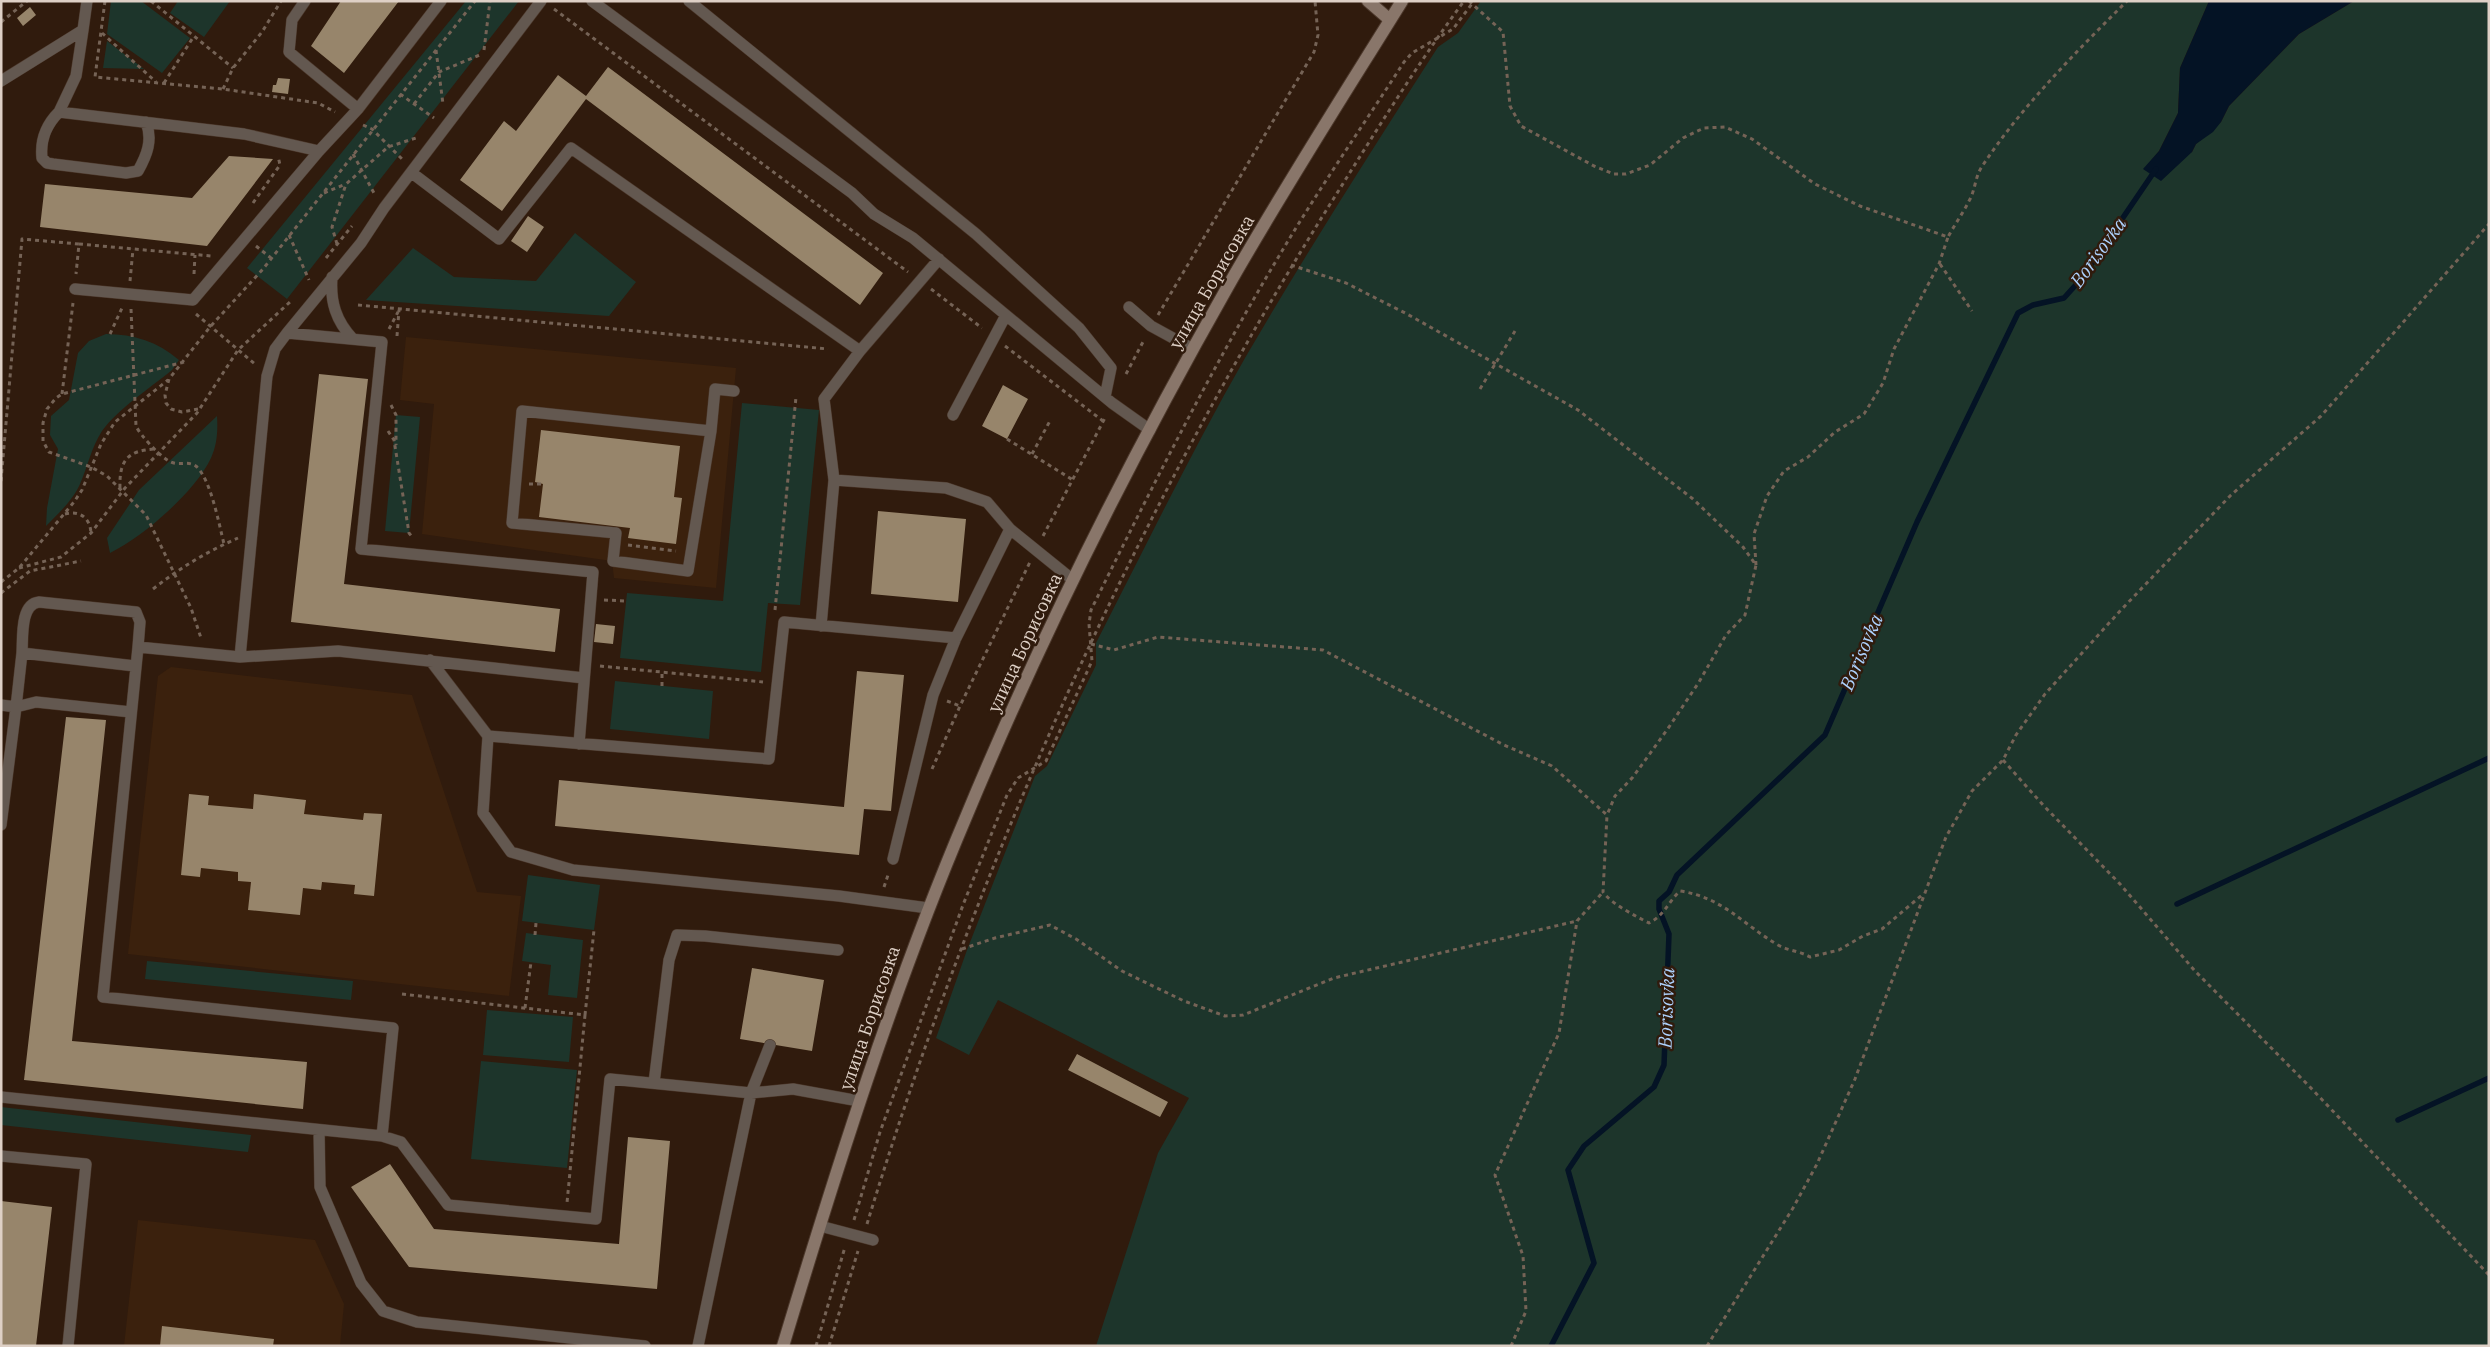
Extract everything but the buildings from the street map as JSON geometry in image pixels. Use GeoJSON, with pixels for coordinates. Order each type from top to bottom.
{"type":"FeatureCollection","features":[{"type":"Feature","properties":{"kind":"street"},"geometry":{"type":"LineString","coordinates":[[1368,1],[1390,20]]}},
{"type":"Feature","properties":{"kind":"street","name":"улица Борисовка"},"geometry":{"type":"LineString","coordinates":[[783,1346],[859,1100],[928,908],[1003,731],[1073,580],[1193,349],[1255,241],[1402,1]]}},
{"type":"Feature","properties":{"kind":"lane"},"geometry":{"type":"LineString","coordinates":[[87,1],[76,76],[60,112],[50,120],[41,145],[42,158],[47,163],[82,168],[126,173],[138,170],[149,148],[150,138],[146,122]]}},
{"type":"Feature","properties":{"kind":"lane"},"geometry":{"type":"LineString","coordinates":[[305,1],[292,20],[289,52],[358,109]]}},
{"type":"Feature","properties":{"kind":"lane"},"geometry":{"type":"LineString","coordinates":[[74,289],[193,300],[319,151],[358,109],[441,1]]}},
{"type":"Feature","properties":{"kind":"lane"},"geometry":{"type":"LineString","coordinates":[[592,1],[852,193],[874,214],[913,238],[1108,400],[1150,430]]}},
{"type":"Feature","properties":{"kind":"lane"},"geometry":{"type":"LineString","coordinates":[[689,1],[976,234],[1079,328],[1111,368],[1108,400]]}},
{"type":"Feature","properties":{"kind":"lane"},"geometry":{"type":"LineString","coordinates":[[240,657],[268,368],[275,349],[361,243],[384,208],[546,4]]}},
{"type":"Feature","properties":{"kind":"lane"},"geometry":{"type":"LineString","coordinates":[[1,82],[83,30]]}},
{"type":"Feature","properties":{"kind":"lane"},"geometry":{"type":"LineString","coordinates":[[60,112],[244,134],[319,151]]}},
{"type":"Feature","properties":{"kind":"lane"},"geometry":{"type":"LineString","coordinates":[[412,173],[500,238],[571,148],[860,352]]}},
{"type":"Feature","properties":{"kind":"lane"},"geometry":{"type":"LineString","coordinates":[[821,626],[834,480],[824,399],[860,352],[938,259]]}},
{"type":"Feature","properties":{"kind":"lane"},"geometry":{"type":"LineString","coordinates":[[332,277],[332,296],[336,314],[340,324],[353,339]]}},
{"type":"Feature","properties":{"kind":"lane"},"geometry":{"type":"LineString","coordinates":[[1129,307],[1151,326],[1193,349]]}},
{"type":"Feature","properties":{"kind":"lane"},"geometry":{"type":"LineString","coordinates":[[954,415],[1006,315]]}},
{"type":"Feature","properties":{"kind":"lane"},"geometry":{"type":"LineString","coordinates":[[287,333],[382,342],[361,549],[593,572],[579,744]]}},
{"type":"Feature","properties":{"kind":"lane"},"geometry":{"type":"LineString","coordinates":[[711,431],[522,412],[512,523],[616,533],[613,561],[688,571],[711,431],[715,389],[734,391]]}},
{"type":"Feature","properties":{"kind":"lane"},"geometry":{"type":"LineString","coordinates":[[834,480],[946,488],[987,502],[1010,529],[1073,580]]}},
{"type":"Feature","properties":{"kind":"lane"},"geometry":{"type":"LineString","coordinates":[[893,859],[933,695],[956,638],[1010,529]]}},
{"type":"Feature","properties":{"kind":"lane"},"geometry":{"type":"LineString","coordinates":[[1,825],[26,611],[31,604],[40,602],[136,612],[140,622],[138,647],[130,712],[103,998],[393,1028],[382,1136]]}},
{"type":"Feature","properties":{"kind":"lane"},"geometry":{"type":"LineString","coordinates":[[488,736],[769,759],[784,622],[956,638]]}},
{"type":"Feature","properties":{"kind":"lane"},"geometry":{"type":"LineString","coordinates":[[138,647],[240,657],[338,651],[584,678]]}},
{"type":"Feature","properties":{"kind":"lane"},"geometry":{"type":"LineString","coordinates":[[22,653],[135,666]]}},
{"type":"Feature","properties":{"kind":"lane"},"geometry":{"type":"LineString","coordinates":[[430,660],[488,736],[483,813],[511,852],[573,870],[928,908]]}},
{"type":"Feature","properties":{"kind":"lane"},"geometry":{"type":"LineString","coordinates":[[1,705],[16,707],[36,702],[130,712]]}},
{"type":"Feature","properties":{"kind":"lane"},"geometry":{"type":"LineString","coordinates":[[654,1082],[669,960],[678,935],[705,936],[838,950]]}},
{"type":"Feature","properties":{"kind":"lane"},"geometry":{"type":"LineString","coordinates":[[698,1346],[751,1093],[770,1045]]}},
{"type":"Feature","properties":{"kind":"lane"},"geometry":{"type":"LineString","coordinates":[[1,1096],[382,1136],[401,1142],[448,1205],[596,1219],[610,1079],[751,1093],[792,1089],[859,1100]]}},
{"type":"Feature","properties":{"kind":"lane"},"geometry":{"type":"LineString","coordinates":[[319,1130],[320,1187],[361,1283],[383,1311],[417,1322],[645,1346]]}},
{"type":"Feature","properties":{"kind":"lane"},"geometry":{"type":"LineString","coordinates":[[1,1156],[86,1164],[68,1346]]}},
{"type":"Feature","properties":{"kind":"lane"},"geometry":{"type":"LineString","coordinates":[[820,1226],[873,1240]]}},
{"type":"Feature","properties":{"kind":"path"},"geometry":{"type":"LineString","coordinates":[[1,22],[27,1]]}},
{"type":"Feature","properties":{"kind":"path"},"geometry":{"type":"LineString","coordinates":[[105,1],[95,77],[223,89],[318,103],[372,129],[412,173]]}},
{"type":"Feature","properties":{"kind":"path"},"geometry":{"type":"LineString","coordinates":[[151,1],[233,68]]}},
{"type":"Feature","properties":{"kind":"path"},"geometry":{"type":"LineString","coordinates":[[223,89],[233,68],[262,32],[281,1]]}},
{"type":"Feature","properties":{"kind":"path"},"geometry":{"type":"LineString","coordinates":[[1,582],[19,568],[82,490],[101,444],[115,422],[169,379],[184,362],[210,327],[263,269],[475,1]]}},
{"type":"Feature","properties":{"kind":"path"},"geometry":{"type":"LineString","coordinates":[[484,54],[490,1]]}},
{"type":"Feature","properties":{"kind":"path"},"geometry":{"type":"LineString","coordinates":[[1125,377],[1151,326],[1314,52],[1318,35],[1315,1]]}},
{"type":"Feature","properties":{"kind":"path"},"geometry":{"type":"LineString","coordinates":[[894,1134],[962,949],[1033,769],[1091,644],[1207,413],[1291,265],[1435,40],[1464,1]]}},
{"type":"Feature","properties":{"kind":"path"},"geometry":{"type":"LineString","coordinates":[[1511,1346],[1526,1311],[1523,1256],[1495,1175],[1559,1033],[1577,922],[1602,892],[1607,815],[1615,796],[1633,777],[1669,727],[1699,682],[1726,635],[1745,614],[1756,565],[1754,534],[1767,496],[1784,471],[1808,457],[1835,432],[1864,414],[1883,383],[1894,349],[1939,264],[1948,237],[1958,217],[1970,200],[1979,171],[2004,135],[2090,39],[2127,1]]}},
{"type":"Feature","properties":{"kind":"path"},"geometry":{"type":"LineString","coordinates":[[816,1346],[880,1132],[967,895],[1007,795],[1018,778],[1046,761],[1092,661],[1089,624],[1091,610],[1195,404],[1279,256],[1404,62],[1412,53],[1453,29],[1472,2],[1503,32],[1510,106],[1520,126],[1594,166],[1614,174],[1626,174],[1650,165],[1683,138],[1704,128],[1726,127],[1752,139],[1815,184],[1860,206],[1948,237]]}},
{"type":"Feature","properties":{"kind":"path"},"geometry":{"type":"LineString","coordinates":[[546,4],[920,281],[1104,421]]}},
{"type":"Feature","properties":{"kind":"path"},"geometry":{"type":"LineString","coordinates":[[102,33],[156,82]]}},
{"type":"Feature","properties":{"kind":"path"},"geometry":{"type":"LineString","coordinates":[[164,83],[194,36]]}},
{"type":"Feature","properties":{"kind":"path"},"geometry":{"type":"LineString","coordinates":[[478,61],[489,46]]}},
{"type":"Feature","properties":{"kind":"path"},"geometry":{"type":"LineString","coordinates":[[436,50],[443,107],[449,100]]}},
{"type":"Feature","properties":{"kind":"path"},"geometry":{"type":"LineString","coordinates":[[414,104],[439,72],[484,54]]}},
{"type":"Feature","properties":{"kind":"path"},"geometry":{"type":"LineString","coordinates":[[400,94],[435,119]]}},
{"type":"Feature","properties":{"kind":"path"},"geometry":{"type":"LineString","coordinates":[[430,125],[439,113]]}},
{"type":"Feature","properties":{"kind":"path"},"geometry":{"type":"LineString","coordinates":[[321,194],[346,184],[388,146],[422,136],[417,142]]}},
{"type":"Feature","properties":{"kind":"path"},"geometry":{"type":"LineString","coordinates":[[252,205],[280,165],[278,152]]}},
{"type":"Feature","properties":{"kind":"path"},"geometry":{"type":"LineString","coordinates":[[353,154],[384,208]]}},
{"type":"Feature","properties":{"kind":"path"},"geometry":{"type":"LineString","coordinates":[[398,168],[408,155]]}},
{"type":"Feature","properties":{"kind":"path"},"geometry":{"type":"LineString","coordinates":[[337,244],[332,227],[346,184]]}},
{"type":"Feature","properties":{"kind":"path"},"geometry":{"type":"LineString","coordinates":[[370,203],[381,189]]}},
{"type":"Feature","properties":{"kind":"path"},"geometry":{"type":"LineString","coordinates":[[320,266],[354,224]]}},
{"type":"Feature","properties":{"kind":"path"},"geometry":{"type":"LineString","coordinates":[[1707,1346],[1788,1216],[1817,1164],[1855,1079],[1946,836],[1972,791],[2003,760],[2016,735],[2045,694],[2231,495],[2321,416],[2489,224]]}},
{"type":"Feature","properties":{"kind":"path"},"geometry":{"type":"LineString","coordinates":[[289,235],[309,280]]}},
{"type":"Feature","properties":{"kind":"path"},"geometry":{"type":"LineString","coordinates":[[1,481],[22,239],[214,256]]}},
{"type":"Feature","properties":{"kind":"path"},"geometry":{"type":"LineString","coordinates":[[62,394],[78,244]]}},
{"type":"Feature","properties":{"kind":"path"},"geometry":{"type":"LineString","coordinates":[[195,254],[193,300],[195,314],[258,366],[268,368]]}},
{"type":"Feature","properties":{"kind":"path"},"geometry":{"type":"LineString","coordinates":[[1939,264],[1972,312]]}},
{"type":"Feature","properties":{"kind":"path"},"geometry":{"type":"LineString","coordinates":[[1291,265],[1346,283],[1407,314],[1578,410],[1693,499],[1743,547],[1756,565]]}},
{"type":"Feature","properties":{"kind":"path"},"geometry":{"type":"LineString","coordinates":[[304,286],[315,273]]}},
{"type":"Feature","properties":{"kind":"path"},"geometry":{"type":"LineString","coordinates":[[19,568],[60,557],[91,533],[121,490],[159,453],[199,409],[238,350],[294,299]]}},
{"type":"Feature","properties":{"kind":"path"},"geometry":{"type":"LineString","coordinates":[[358,305],[830,349]]}},
{"type":"Feature","properties":{"kind":"path"},"geometry":{"type":"LineString","coordinates":[[397,338],[399,310]]}},
{"type":"Feature","properties":{"kind":"path"},"geometry":{"type":"LineString","coordinates":[[382,342],[399,310]]}},
{"type":"Feature","properties":{"kind":"path"},"geometry":{"type":"LineString","coordinates":[[131,313],[138,432],[169,462],[190,463],[200,471],[214,506],[224,544]]}},
{"type":"Feature","properties":{"kind":"path"},"geometry":{"type":"LineString","coordinates":[[1480,389],[1515,331]]}},
{"type":"Feature","properties":{"kind":"path"},"geometry":{"type":"LineString","coordinates":[[184,362],[62,394],[50,404],[44,414],[42,431],[46,448],[54,455],[91,467],[113,480],[146,515],[197,622],[204,645],[203,653]]}},
{"type":"Feature","properties":{"kind":"path"},"geometry":{"type":"LineString","coordinates":[[169,379],[165,395],[166,403],[171,409],[182,412],[199,409]]}},
{"type":"Feature","properties":{"kind":"path"},"geometry":{"type":"LineString","coordinates":[[392,396],[391,406],[396,415],[396,456]]}},
{"type":"Feature","properties":{"kind":"path"},"geometry":{"type":"LineString","coordinates":[[775,614],[796,397]]}},
{"type":"Feature","properties":{"kind":"path"},"geometry":{"type":"LineString","coordinates":[[914,774],[929,776],[960,706],[1036,550],[1104,421],[1108,400]]}},
{"type":"Feature","properties":{"kind":"path"},"geometry":{"type":"LineString","coordinates":[[375,406],[394,440],[410,534],[425,556]]}},
{"type":"Feature","properties":{"kind":"path"},"geometry":{"type":"LineString","coordinates":[[1032,454],[1051,418]]}},
{"type":"Feature","properties":{"kind":"path"},"geometry":{"type":"LineString","coordinates":[[1007,439],[1073,480]]}},
{"type":"Feature","properties":{"kind":"path"},"geometry":{"type":"LineString","coordinates":[[121,490],[121,470],[128,457],[139,451],[156,449]]}},
{"type":"Feature","properties":{"kind":"path"},"geometry":{"type":"LineString","coordinates":[[64,514],[74,513],[85,517],[91,526],[91,533]]}},
{"type":"Feature","properties":{"kind":"path"},"geometry":{"type":"LineString","coordinates":[[153,589],[174,572],[208,550],[246,534],[252,534]]}},
{"type":"Feature","properties":{"kind":"path"},"geometry":{"type":"LineString","coordinates":[[613,561],[626,544],[683,552]]}},
{"type":"Feature","properties":{"kind":"path"},"geometry":{"type":"LineString","coordinates":[[1,593],[30,571],[81,561]]}},
{"type":"Feature","properties":{"kind":"path"},"geometry":{"type":"LineString","coordinates":[[591,599],[626,601]]}},
{"type":"Feature","properties":{"kind":"path"},"geometry":{"type":"LineString","coordinates":[[1091,644],[1114,650],[1158,637],[1323,650],[1504,745],[1552,766],[1607,815]]}},
{"type":"Feature","properties":{"kind":"path"},"geometry":{"type":"LineString","coordinates":[[585,664],[777,683]]}},
{"type":"Feature","properties":{"kind":"path"},"geometry":{"type":"LineString","coordinates":[[662,672],[662,686]]}},
{"type":"Feature","properties":{"kind":"path"},"geometry":{"type":"LineString","coordinates":[[2003,760],[2120,884],[2195,971],[2309,1086],[2489,1275]]}},
{"type":"Feature","properties":{"kind":"path"},"geometry":{"type":"LineString","coordinates":[[879,902],[893,859]]}},
{"type":"Feature","properties":{"kind":"path"},"geometry":{"type":"LineString","coordinates":[[1602,892],[1609,901],[1626,908],[1649,922],[1659,918],[1664,912],[1665,907],[1680,890],[1702,894],[1748,922],[1786,950],[1800,951],[1810,957],[1838,950],[1863,936],[1882,929],[1923,894]]}},
{"type":"Feature","properties":{"kind":"path"},"geometry":{"type":"LineString","coordinates":[[962,949],[1050,925],[1076,939],[1122,971],[1184,1001],[1225,1016],[1243,1014],[1334,978],[1577,922]]}},
{"type":"Feature","properties":{"kind":"path"},"geometry":{"type":"LineString","coordinates":[[535,935],[536,923]]}},
{"type":"Feature","properties":{"kind":"path"},"geometry":{"type":"LineString","coordinates":[[565,1216],[594,930]]}},
{"type":"Feature","properties":{"kind":"path"},"geometry":{"type":"LineString","coordinates":[[525,1008],[531,962]]}},
{"type":"Feature","properties":{"kind":"path"},"geometry":{"type":"LineString","coordinates":[[402,994],[585,1015]]}},
{"type":"Feature","properties":{"kind":"shaded area"},"geometry":{"type":"Polygon","coordinates":[[[406,337],[736,368],[716,588],[614,578],[612,561],[422,534],[434,404],[400,400],[406,337]]]}},
{"type":"Feature","properties":{"kind":"shaded area"},"geometry":{"type":"Polygon","coordinates":[[[171,667],[412,695],[477,892],[521,896],[509,996],[128,954],[158,676],[171,667]]]}},
{"type":"Feature","properties":{"kind":"shaded area"},"geometry":{"type":"Polygon","coordinates":[[[138,1220],[315,1240],[344,1304],[340,1346],[124,1346],[138,1220]]]}},
{"type":"Feature","properties":{"kind":"green space"},"geometry":{"type":"Polygon","coordinates":[[[111,1],[141,1],[190,38],[162,73],[107,34],[111,1]]]}},
{"type":"Feature","properties":{"kind":"green space"},"geometry":{"type":"Polygon","coordinates":[[[178,1],[230,1],[204,37],[170,13],[178,1]]]}},
{"type":"Feature","properties":{"kind":"green space"},"geometry":{"type":"Polygon","coordinates":[[[466,1],[519,1],[287,299],[247,268],[466,1]]]}},
{"type":"Feature","properties":{"kind":"green space"},"geometry":{"type":"Polygon","coordinates":[[[1481,1],[2209,1],[2180,68],[2178,113],[2159,151],[2144,169],[2192,152],[2196,144],[2221,122],[2229,106],[2299,34],[2354,1],[2489,1],[2489,1346],[1096,1346],[1158,1153],[1189,1098],[998,1000],[969,1055],[936,1038],[967,950],[1035,776],[1047,766],[1096,665],[1096,643],[1187,464],[1245,358],[1364,163],[1438,47],[1458,33],[1481,1]]]}},
{"type":"Feature","properties":{"kind":"green space"},"geometry":{"type":"Polygon","coordinates":[[[107,41],[144,69],[103,68],[107,41]]]}},
{"type":"Feature","properties":{"kind":"green space"},"geometry":{"type":"Polygon","coordinates":[[[575,233],[636,282],[609,316],[366,300],[413,248],[454,277],[536,281],[575,233]]]}},
{"type":"Feature","properties":{"kind":"green space"},"geometry":{"type":"Polygon","coordinates":[[[106,334],[136,337],[145,340],[163,348],[179,360],[172,370],[125,407],[102,431],[77,490],[65,507],[46,526],[47,508],[58,449],[50,435],[51,416],[69,400],[78,353],[89,341],[106,334]]]}},
{"type":"Feature","properties":{"kind":"green space"},"geometry":{"type":"Polygon","coordinates":[[[742,403],[819,410],[800,605],[768,603],[761,672],[620,658],[627,593],[723,601],[742,403]]]}},
{"type":"Feature","properties":{"kind":"green space"},"geometry":{"type":"Polygon","coordinates":[[[396,415],[420,417],[409,533],[385,531],[396,415]]]}},
{"type":"Feature","properties":{"kind":"green space"},"geometry":{"type":"Polygon","coordinates":[[[217,416],[215,448],[211,458],[193,485],[181,499],[152,525],[110,553],[107,538],[139,490],[217,416]]]}},
{"type":"Feature","properties":{"kind":"green space"},"geometry":{"type":"Polygon","coordinates":[[[615,681],[713,691],[709,739],[610,729],[615,681]]]}},
{"type":"Feature","properties":{"kind":"green space"},"geometry":{"type":"Polygon","coordinates":[[[528,875],[600,885],[594,930],[522,921],[528,875]]]}},
{"type":"Feature","properties":{"kind":"green space"},"geometry":{"type":"Polygon","coordinates":[[[526,933],[583,940],[577,998],[548,995],[551,965],[522,961],[526,933]]]}},
{"type":"Feature","properties":{"kind":"green space"},"geometry":{"type":"Polygon","coordinates":[[[147,961],[353,981],[351,1000],[145,979],[147,961]]]}},
{"type":"Feature","properties":{"kind":"green space"},"geometry":{"type":"Polygon","coordinates":[[[487,1010],[573,1017],[569,1062],[483,1055],[487,1010]]]}},
{"type":"Feature","properties":{"kind":"green space"},"geometry":{"type":"Polygon","coordinates":[[[481,1061],[577,1070],[567,1168],[471,1159],[481,1061]]]}},
{"type":"Feature","properties":{"kind":"green space"},"geometry":{"type":"Polygon","coordinates":[[[1,1107],[251,1135],[248,1152],[1,1125],[1,1107]]]}},
{"type":"Feature","properties":{"kind":"water"},"geometry":{"type":"Polygon","coordinates":[[[2209,1],[2354,1],[2299,34],[2229,106],[2221,122],[2213,132],[2196,144],[2192,152],[2161,181],[2143,169],[2159,151],[2178,113],[2180,68],[2209,1]]]}},
{"type":"Feature","properties":{"kind":"waterway","name":"Borisovka"},"geometry":{"type":"LineString","coordinates":[[1551,1346],[1594,1263],[1568,1170],[1584,1146],[1654,1087],[1664,1065],[1669,934],[1659,909],[1659,901],[1669,892],[1677,875],[1825,735],[1917,522],[2018,313],[2033,305],[2064,298],[2082,278],[2156,169]]}},
{"type":"Feature","properties":{"kind":"waterway"},"geometry":{"type":"LineString","coordinates":[[2177,904],[2489,758]]}},
{"type":"Feature","properties":{"kind":"waterway"},"geometry":{"type":"LineString","coordinates":[[2398,1120],[2489,1078]]}}]}
